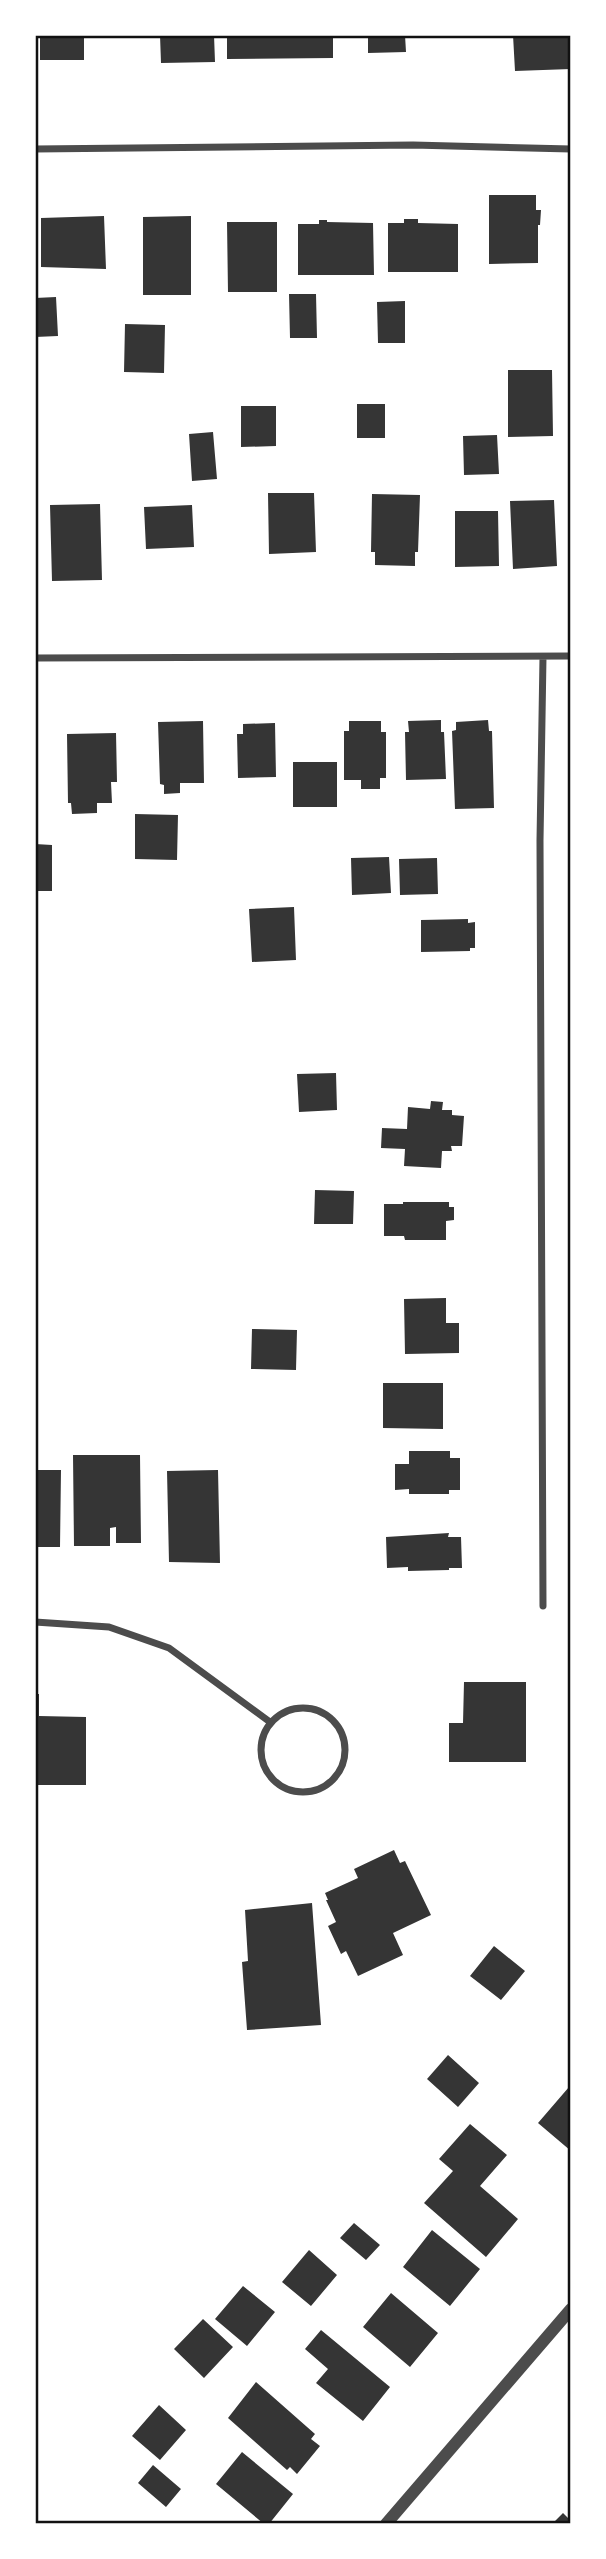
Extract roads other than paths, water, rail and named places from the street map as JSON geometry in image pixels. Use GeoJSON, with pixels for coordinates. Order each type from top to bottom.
{"type":"FeatureCollection","features":[{"type":"Feature","properties":{"kind":"street"},"geometry":{"type":"LineString","coordinates":[[35,149],[413,145],[571,149]]}},
{"type":"Feature","properties":{"kind":"street"},"geometry":{"type":"LineString","coordinates":[[35,658],[571,656]]}},
{"type":"Feature","properties":{"kind":"street"},"geometry":{"type":"LineString","coordinates":[[543,657],[540,841],[543,1606]]}},
{"type":"Feature","properties":{"kind":"street"},"geometry":{"type":"LineString","coordinates":[[35,1622],[109,1627],[169,1648],[270,1722]]}},
{"type":"Feature","properties":{"kind":"street"},"geometry":{"type":"LineString","coordinates":[[295,1708],[310,1708],[330,1717],[343,1735],[346,1750],[336,1777],[326,1786],[300,1793],[287,1790],[276,1782],[267,1772],[262,1760],[263,1734],[270,1722],[295,1708]]}},
{"type":"Feature","properties":{"kind":"street"},"geometry":{"type":"LineString","coordinates":[[386,2524],[571,2309]]}}]}
